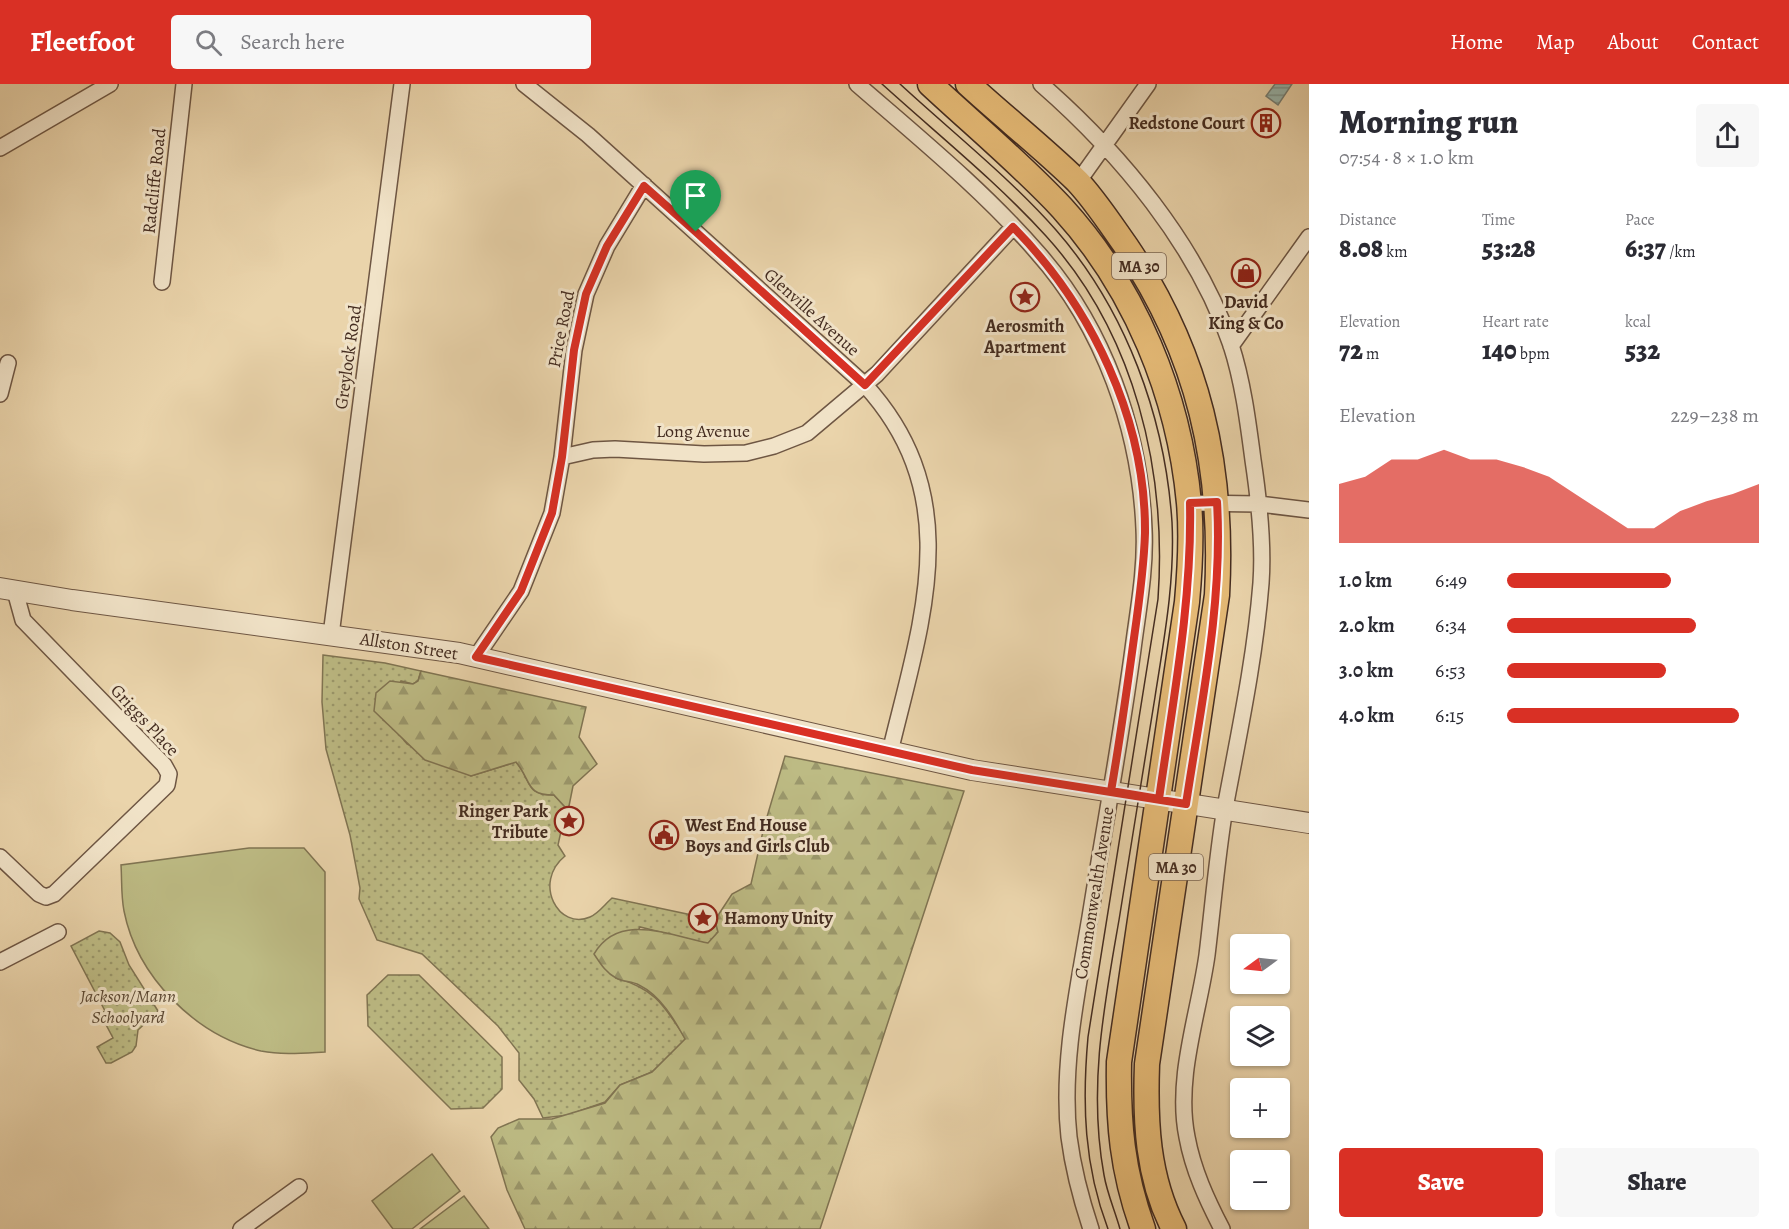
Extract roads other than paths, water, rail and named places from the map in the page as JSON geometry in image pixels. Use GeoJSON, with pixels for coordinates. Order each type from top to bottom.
{"type":"FeatureCollection","features":[{"type":"Feature","properties":{"kind":"main road","name":"MA 30"},"geometry":{"type":"LineString","coordinates":[[930,84],[1040,185],[1106,264],[1137,320],[1163,381],[1181,447],[1190,503],[1191,555],[1188,602],[1119,1062],[1119,1118],[1124,1165],[1143,1229]]}},
{"type":"Feature","properties":{"kind":"main road","name":"MA 30"},"geometry":{"type":"LineString","coordinates":[[968,84],[1078,182],[1145,274],[1187,363],[1203,410],[1212,457],[1220,554],[1217,595],[1147,1064],[1145,1119],[1150,1158],[1174,1229]]}},
{"type":"Feature","properties":{"kind":"street"},"geometry":{"type":"LineString","coordinates":[[0,148],[110,84]]}},
{"type":"Feature","properties":{"kind":"street","name":"Radcliffe Road"},"geometry":{"type":"LineString","coordinates":[[162,282],[184,84]]}},
{"type":"Feature","properties":{"kind":"street","name":"Greylock Road"},"geometry":{"type":"LineString","coordinates":[[331,635],[402,84]]}},
{"type":"Feature","properties":{"kind":"street","name":"Glenville Avenue"},"geometry":{"type":"LineString","coordinates":[[524,84],[588,135],[865,385],[876,398],[903,441],[918,474],[929,527],[928,581],[890,752]]}},
{"type":"Feature","properties":{"kind":"street","name":"Commonwealth Avenue"},"geometry":{"type":"LineString","coordinates":[[856,84],[933,150],[1038,252],[1062,284],[1092,332],[1119,393],[1132,436],[1140,480],[1145,532],[1141,585],[1081,974],[1069,1083],[1069,1135],[1077,1181],[1090,1229]]}},
{"type":"Feature","properties":{"kind":"street"},"geometry":{"type":"LineString","coordinates":[[1041,84],[1106,145],[1163,215],[1210,298],[1231,346],[1247,414],[1259,504],[1262,580],[1254,645],[1225,810],[1206,958],[1184,1100],[1186,1135],[1194,1168],[1222,1229]]}},
{"type":"Feature","properties":{"kind":"street"},"geometry":{"type":"LineString","coordinates":[[1078,182],[1148,84]]}},
{"type":"Feature","properties":{"kind":"street","name":"Price Road"},"geometry":{"type":"LineString","coordinates":[[562,457],[574,350],[586,294],[607,246],[644,186]]}},
{"type":"Feature","properties":{"kind":"street","name":"Long Avenue"},"geometry":{"type":"LineString","coordinates":[[562,457],[593,450],[615,449],[704,454],[746,453],[774,446],[807,433],[865,385],[1013,227]]}},
{"type":"Feature","properties":{"kind":"street"},"geometry":{"type":"LineString","coordinates":[[1231,346],[1309,237]]}},
{"type":"Feature","properties":{"kind":"street"},"geometry":{"type":"LineString","coordinates":[[0,393],[8,363]]}},
{"type":"Feature","properties":{"kind":"street"},"geometry":{"type":"LineString","coordinates":[[476,657],[521,591],[552,513],[562,457]]}},
{"type":"Feature","properties":{"kind":"street"},"geometry":{"type":"LineString","coordinates":[[1190,503],[1259,504],[1309,510]]}},
{"type":"Feature","properties":{"kind":"street","name":"Allston Street"},"geometry":{"type":"LineString","coordinates":[[7,589],[476,657],[983,772],[1309,823]]}},
{"type":"Feature","properties":{"kind":"street","name":"Griggs Place"},"geometry":{"type":"LineString","coordinates":[[0,857],[39,894],[46,897],[54,894],[167,785],[169,774],[164,765],[23,620],[7,589]]}},
{"type":"Feature","properties":{"kind":"street"},"geometry":{"type":"LineString","coordinates":[[0,962],[58,932]]}},
{"type":"Feature","properties":{"kind":"street"},"geometry":{"type":"LineString","coordinates":[[252,1226],[299,1188]]}},
{"type":"Feature","properties":{"kind":"water"},"geometry":{"type":"Polygon","coordinates":[[[1275,84],[1292,84],[1278,105],[1266,96],[1275,84]]]}},
{"type":"Feature","properties":{"kind":"tram line"},"geometry":{"type":"LineString","coordinates":[[882,84],[1007,196],[1046,236],[1077,274],[1102,316],[1123,360],[1139,406],[1150,453],[1157,502],[1158,599],[1088,1037],[1086,1062],[1085,1111],[1090,1158],[1094,1182],[1108,1229]]}},
{"type":"Feature","properties":{"kind":"tram line"},"geometry":{"type":"LineString","coordinates":[[900,84],[1038,210],[1081,261],[1122,330],[1138,367],[1161,443],[1172,522],[1172,566],[1168,610],[1103,1016],[1098,1079],[1099,1143],[1107,1188],[1120,1229]]}},
{"type":"Feature","properties":{"kind":"place","name":"Redstone Court"},"geometry":{"type":"Point","coordinates":[1266,123]}},
{"type":"Feature","properties":{"kind":"place","name":"David King & Co"},"geometry":{"type":"Point","coordinates":[1246,273]}},
{"type":"Feature","properties":{"kind":"place","name":"Aerosmith Apartment"},"geometry":{"type":"Point","coordinates":[1025,297]}},
{"type":"Feature","properties":{"kind":"place","name":"Ringer Park Tribute"},"geometry":{"type":"Point","coordinates":[569,821]}},
{"type":"Feature","properties":{"kind":"place","name":"West End House Boys and Girls Club"},"geometry":{"type":"Point","coordinates":[664,835]}},
{"type":"Feature","properties":{"kind":"place","name":"Hamony Unity"},"geometry":{"type":"Point","coordinates":[703,918]}},
{"type":"Feature","properties":{"kind":"park label","name":"Jackson/Mann Schoolyard"},"geometry":{"type":"Point","coordinates":[128,1006]}}]}
